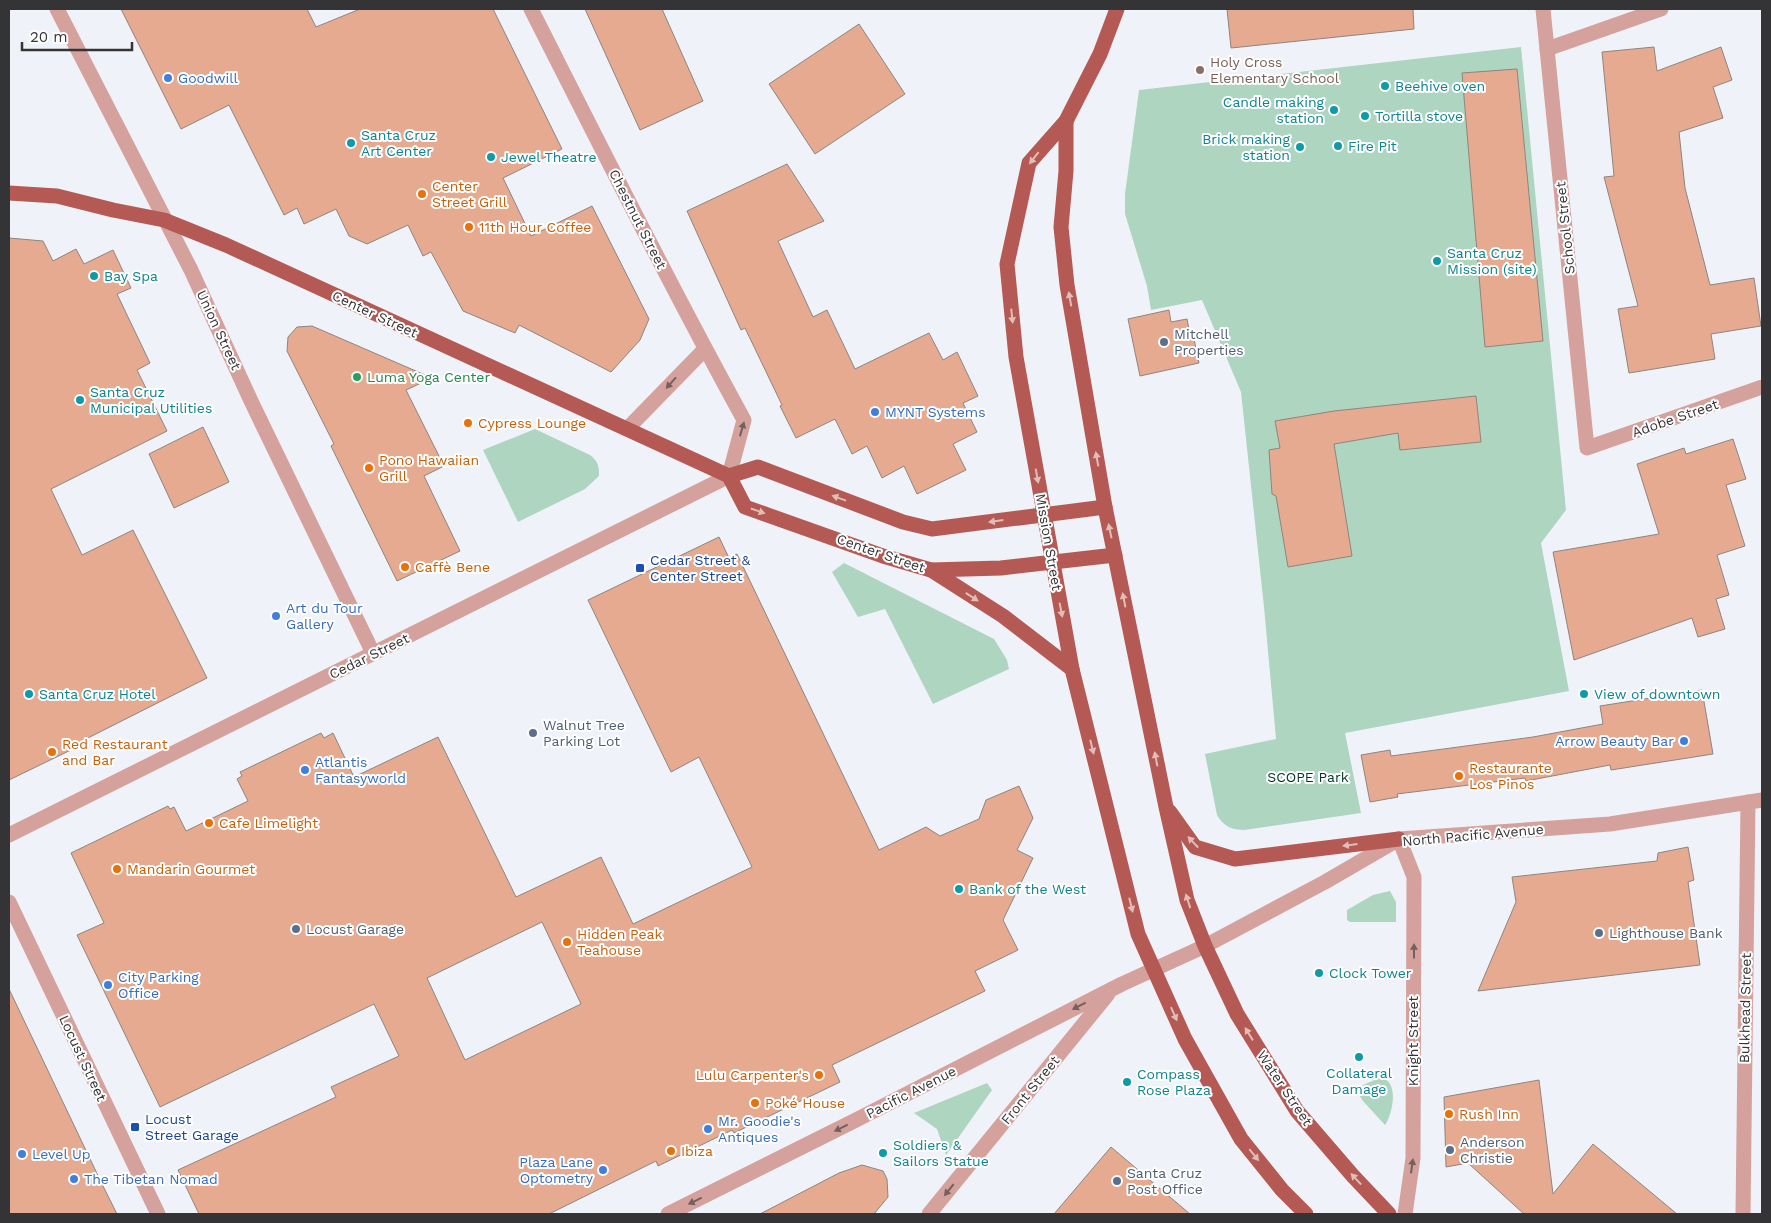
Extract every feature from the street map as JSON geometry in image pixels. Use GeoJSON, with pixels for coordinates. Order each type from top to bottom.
{"type":"FeatureCollection","features":[{"type":"Feature","properties":{"kind":"main road","name":"Mission Street"},"geometry":{"type":"LineString","coordinates":[[1117,9],[1100,54],[1066,121],[1029,163],[1007,264],[1016,357],[1072,669],[1138,934],[1154,970]]}},
{"type":"Feature","properties":{"kind":"main road","name":"Mission Street"},"geometry":{"type":"LineString","coordinates":[[1066,121],[1066,170],[1060,227],[1067,285],[1105,507],[1166,807],[1187,900],[1205,946]]}},
{"type":"Feature","properties":{"kind":"main road","name":"Center Street"},"geometry":{"type":"LineString","coordinates":[[9,193],[57,196],[164,220],[226,245],[729,476],[745,507],[883,556],[931,570],[1001,568],[1115,555]]}},
{"type":"Feature","properties":{"kind":"main road"},"geometry":{"type":"LineString","coordinates":[[729,476],[758,467],[903,522],[932,529],[1105,507]]}},
{"type":"Feature","properties":{"kind":"main road"},"geometry":{"type":"LineString","coordinates":[[931,570],[1003,616],[1072,669]]}},
{"type":"Feature","properties":{"kind":"main road"},"geometry":{"type":"LineString","coordinates":[[1166,807],[1196,847],[1235,859],[1399,839]]}},
{"type":"Feature","properties":{"kind":"main road","name":"Water Street"},"geometry":{"type":"LineString","coordinates":[[1205,946],[1237,1014],[1297,1111],[1353,1176],[1389,1214]]}},
{"type":"Feature","properties":{"kind":"main road"},"geometry":{"type":"LineString","coordinates":[[1154,970],[1185,1040],[1241,1139],[1282,1190],[1306,1214]]}},
{"type":"Feature","properties":{"kind":"street","name":"Union Street"},"geometry":{"type":"LineString","coordinates":[[57,9],[191,270],[251,401],[373,654]]}},
{"type":"Feature","properties":{"kind":"street","name":"Chestnut Street"},"geometry":{"type":"LineString","coordinates":[[531,9],[744,420],[729,476]]}},
{"type":"Feature","properties":{"kind":"street","name":"School Street"},"geometry":{"type":"LineString","coordinates":[[1543,9],[1587,448]]}},
{"type":"Feature","properties":{"kind":"street"},"geometry":{"type":"LineString","coordinates":[[1547,49],[1661,9]]}},
{"type":"Feature","properties":{"kind":"street"},"geometry":{"type":"LineString","coordinates":[[626,429],[705,348]]}},
{"type":"Feature","properties":{"kind":"street","name":"Adobe Street"},"geometry":{"type":"LineString","coordinates":[[1587,448],[1762,387]]}},
{"type":"Feature","properties":{"kind":"street","name":"Cedar Street"},"geometry":{"type":"LineString","coordinates":[[9,836],[729,476]]}},
{"type":"Feature","properties":{"kind":"street","name":"North Pacific Avenue"},"geometry":{"type":"LineString","coordinates":[[1154,970],[1205,946],[1325,882],[1399,839],[1610,824],[1755,801]]}},
{"type":"Feature","properties":{"kind":"street","name":"Bulkhead Street"},"geometry":{"type":"LineString","coordinates":[[1743,1214],[1755,801]]}},
{"type":"Feature","properties":{"kind":"street","name":"Knight Street"},"geometry":{"type":"LineString","coordinates":[[1399,839],[1414,877],[1413,1158],[1405,1214]]}},
{"type":"Feature","properties":{"kind":"street","name":"Locust Street"},"geometry":{"type":"LineString","coordinates":[[9,902],[158,1214]]}},
{"type":"Feature","properties":{"kind":"street","name":"Pacific Avenue"},"geometry":{"type":"LineString","coordinates":[[668,1214],[1112,989],[1154,970]]}},
{"type":"Feature","properties":{"kind":"street","name":"Front Street"},"geometry":{"type":"LineString","coordinates":[[929,1214],[1112,989]]}},
{"type":"Feature","properties":{"kind":"green space","name":"SCOPE Park"},"geometry":{"type":"Polygon","coordinates":[[[1521,47],[1566,510],[1541,543],[1569,691],[1345,733],[1361,813],[1244,830],[1232,828],[1225,825],[1217,815],[1205,754],[1276,739],[1241,392],[1202,300],[1151,310],[1147,286],[1125,214],[1125,194],[1139,90],[1521,47]]]}},
{"type":"Feature","properties":{"kind":"green space"},"geometry":{"type":"Polygon","coordinates":[[[535,429],[590,455],[595,459],[599,469],[599,476],[585,489],[518,522],[483,450],[535,429]]]}},
{"type":"Feature","properties":{"kind":"green space"},"geometry":{"type":"Polygon","coordinates":[[[844,563],[994,639],[1007,660],[1009,669],[933,704],[885,609],[858,617],[832,572],[844,563]]]}},
{"type":"Feature","properties":{"kind":"green space"},"geometry":{"type":"Polygon","coordinates":[[[1390,891],[1396,902],[1396,922],[1350,922],[1347,920],[1347,910],[1373,895],[1390,891]]]}},
{"type":"Feature","properties":{"kind":"green space"},"geometry":{"type":"Polygon","coordinates":[[[1379,1078],[1386,1080],[1390,1084],[1393,1097],[1388,1120],[1385,1125],[1359,1095],[1363,1085],[1379,1078]]]}},
{"type":"Feature","properties":{"kind":"green space"},"geometry":{"type":"Polygon","coordinates":[[[987,1083],[992,1090],[946,1155],[937,1129],[914,1113],[987,1083]]]}},
{"type":"Feature","properties":{"kind":"building"},"geometry":{"type":"Polygon","coordinates":[[[121,9],[307,9],[316,27],[360,9],[493,9],[562,149],[503,178],[531,236],[592,206],[649,319],[640,340],[611,372],[519,325],[515,333],[463,311],[431,252],[423,256],[408,225],[367,244],[349,236],[336,209],[304,224],[297,208],[284,215],[229,105],[181,129],[121,9]]]}},
{"type":"Feature","properties":{"kind":"building"},"geometry":{"type":"Polygon","coordinates":[[[585,9],[662,9],[703,101],[640,130],[585,9]]]}},
{"type":"Feature","properties":{"kind":"building"},"geometry":{"type":"Polygon","coordinates":[[[1227,9],[1413,9],[1414,29],[1231,48],[1227,9]]]}},
{"type":"Feature","properties":{"kind":"building"},"geometry":{"type":"Polygon","coordinates":[[[859,24],[905,94],[815,154],[769,84],[859,24]]]}},
{"type":"Feature","properties":{"kind":"building"},"geometry":{"type":"Polygon","coordinates":[[[1654,47],[1657,71],[1721,47],[1732,80],[1713,87],[1723,118],[1679,132],[1685,188],[1710,285],[1754,278],[1761,326],[1711,334],[1715,359],[1629,373],[1618,309],[1638,306],[1604,177],[1614,176],[1602,52],[1654,47]]]}},
{"type":"Feature","properties":{"kind":"building"},"geometry":{"type":"Polygon","coordinates":[[[1517,69],[1543,341],[1485,347],[1462,73],[1517,69]]]}},
{"type":"Feature","properties":{"kind":"building"},"geometry":{"type":"Polygon","coordinates":[[[787,164],[824,221],[778,241],[813,317],[827,310],[855,369],[929,333],[943,360],[957,352],[978,396],[963,403],[977,432],[953,444],[966,470],[917,494],[904,466],[882,478],[867,446],[852,454],[835,419],[796,438],[745,328],[741,330],[687,211],[787,164]]]}},
{"type":"Feature","properties":{"kind":"building"},"geometry":{"type":"Polygon","coordinates":[[[9,238],[43,241],[53,261],[76,249],[84,264],[113,250],[131,288],[117,294],[150,363],[137,370],[167,431],[51,489],[82,555],[133,530],[207,678],[74,745],[75,748],[9,780],[9,238]]]}},
{"type":"Feature","properties":{"kind":"building","name":"Mitchell Properties"},"geometry":{"type":"Polygon","coordinates":[[[1169,310],[1171,322],[1187,319],[1190,335],[1193,334],[1199,363],[1140,376],[1128,319],[1169,310]]]}},
{"type":"Feature","properties":{"kind":"building"},"geometry":{"type":"Polygon","coordinates":[[[312,326],[432,378],[406,390],[444,466],[424,476],[460,551],[397,581],[331,446],[334,444],[287,351],[288,337],[297,327],[312,326]]]}},
{"type":"Feature","properties":{"kind":"building"},"geometry":{"type":"Polygon","coordinates":[[[1476,396],[1481,442],[1400,450],[1398,433],[1334,444],[1352,556],[1288,567],[1276,496],[1272,494],[1269,450],[1280,448],[1275,421],[1334,411],[1476,396]]]}},
{"type":"Feature","properties":{"kind":"building"},"geometry":{"type":"Polygon","coordinates":[[[203,427],[229,482],[174,508],[149,454],[203,427]]]}},
{"type":"Feature","properties":{"kind":"building"},"geometry":{"type":"Polygon","coordinates":[[[1733,439],[1746,479],[1726,485],[1745,546],[1717,555],[1729,595],[1716,599],[1725,629],[1698,637],[1692,618],[1574,660],[1553,552],[1659,534],[1637,464],[1684,448],[1686,454],[1733,439]]]}},
{"type":"Feature","properties":{"kind":"building"},"geometry":{"type":"Polygon","coordinates":[[[719,537],[729,558],[737,554],[879,850],[926,827],[940,836],[979,819],[986,800],[1019,786],[1033,818],[1017,850],[1033,858],[1003,920],[1018,950],[975,971],[985,991],[832,1065],[840,1082],[734,1133],[732,1130],[658,1166],[656,1161],[549,1214],[199,1214],[178,1170],[336,1097],[331,1087],[399,1056],[374,1004],[160,1107],[77,935],[104,923],[71,853],[168,806],[170,809],[174,807],[186,831],[248,801],[237,779],[242,776],[240,772],[321,733],[324,738],[333,733],[354,777],[438,737],[516,897],[601,857],[633,924],[752,867],[699,757],[671,772],[588,600],[719,537]],[[542,922],[427,978],[465,1060],[581,1004],[542,922]]]}},
{"type":"Feature","properties":{"kind":"building"},"geometry":{"type":"Polygon","coordinates":[[[1702,690],[1713,754],[1611,770],[1610,765],[1526,781],[1525,778],[1397,794],[1398,797],[1370,802],[1361,755],[1390,750],[1391,756],[1533,737],[1603,724],[1600,706],[1702,690]]]}},
{"type":"Feature","properties":{"kind":"building","name":"Lighthouse Bank"},"geometry":{"type":"Polygon","coordinates":[[[1688,847],[1694,880],[1688,882],[1700,965],[1478,991],[1516,902],[1512,877],[1657,861],[1658,853],[1688,847]]]}},
{"type":"Feature","properties":{"kind":"building"},"geometry":{"type":"Polygon","coordinates":[[[9,989],[102,1184],[117,1214],[9,1214],[9,989]]]}},
{"type":"Feature","properties":{"kind":"building"},"geometry":{"type":"Polygon","coordinates":[[[1539,1080],[1553,1194],[1593,1144],[1677,1214],[1524,1214],[1468,1163],[1446,1167],[1444,1097],[1539,1080]]]}},
{"type":"Feature","properties":{"kind":"building","name":"Santa Cruz Post Office"},"geometry":{"type":"Polygon","coordinates":[[[1111,1147],[1190,1214],[1054,1214],[1111,1147]]]}},
{"type":"Feature","properties":{"kind":"building"},"geometry":{"type":"Polygon","coordinates":[[[862,1165],[883,1171],[887,1179],[888,1197],[874,1214],[760,1214],[839,1173],[862,1165]]]}},
{"type":"Feature","properties":{"kind":"place","name":"Holy Cross Elementary School"},"geometry":{"type":"Point","coordinates":[1200,70]}},
{"type":"Feature","properties":{"kind":"place","name":"Goodwill"},"geometry":{"type":"Point","coordinates":[168,78]}},
{"type":"Feature","properties":{"kind":"place","name":"Beehive oven"},"geometry":{"type":"Point","coordinates":[1385,86]}},
{"type":"Feature","properties":{"kind":"place","name":"Candle making station"},"geometry":{"type":"Point","coordinates":[1334,110]}},
{"type":"Feature","properties":{"kind":"place","name":"Tortilla stove"},"geometry":{"type":"Point","coordinates":[1365,116]}},
{"type":"Feature","properties":{"kind":"place","name":"Santa Cruz Art Center"},"geometry":{"type":"Point","coordinates":[351,143]}},
{"type":"Feature","properties":{"kind":"place","name":"Fire Pit"},"geometry":{"type":"Point","coordinates":[1338,146]}},
{"type":"Feature","properties":{"kind":"place","name":"Brick making station"},"geometry":{"type":"Point","coordinates":[1300,147]}},
{"type":"Feature","properties":{"kind":"place","name":"Jewel Theatre"},"geometry":{"type":"Point","coordinates":[491,157]}},
{"type":"Feature","properties":{"kind":"place","name":"Center Street Grill"},"geometry":{"type":"Point","coordinates":[422,194]}},
{"type":"Feature","properties":{"kind":"place","name":"11th Hour Coffee"},"geometry":{"type":"Point","coordinates":[469,227]}},
{"type":"Feature","properties":{"kind":"place","name":"Santa Cruz Mission (site)"},"geometry":{"type":"Point","coordinates":[1437,261]}},
{"type":"Feature","properties":{"kind":"place","name":"Bay Spa"},"geometry":{"type":"Point","coordinates":[94,276]}},
{"type":"Feature","properties":{"kind":"place","name":"Mitchell Properties"},"geometry":{"type":"Point","coordinates":[1164,342]}},
{"type":"Feature","properties":{"kind":"place","name":"Luma Yoga Center"},"geometry":{"type":"Point","coordinates":[357,377]}},
{"type":"Feature","properties":{"kind":"place","name":"Santa Cruz Municipal Utilities"},"geometry":{"type":"Point","coordinates":[80,400]}},
{"type":"Feature","properties":{"kind":"place","name":"MYNT Systems"},"geometry":{"type":"Point","coordinates":[875,412]}},
{"type":"Feature","properties":{"kind":"place","name":"Cypress Lounge"},"geometry":{"type":"Point","coordinates":[468,423]}},
{"type":"Feature","properties":{"kind":"place","name":"Pono Hawaiian Grill"},"geometry":{"type":"Point","coordinates":[369,468]}},
{"type":"Feature","properties":{"kind":"place","name":"Caffè Bene"},"geometry":{"type":"Point","coordinates":[405,567]}},
{"type":"Feature","properties":{"kind":"place","name":"Cedar Street & Center Street"},"geometry":{"type":"Point","coordinates":[640,568]}},
{"type":"Feature","properties":{"kind":"place","name":"Art du Tour Gallery"},"geometry":{"type":"Point","coordinates":[276,616]}},
{"type":"Feature","properties":{"kind":"place","name":"Santa Cruz Hotel"},"geometry":{"type":"Point","coordinates":[29,694]}},
{"type":"Feature","properties":{"kind":"place","name":"View of downtown"},"geometry":{"type":"Point","coordinates":[1584,694]}},
{"type":"Feature","properties":{"kind":"place","name":"Walnut Tree Parking Lot"},"geometry":{"type":"Point","coordinates":[533,733]}},
{"type":"Feature","properties":{"kind":"place","name":"Arrow Beauty Bar"},"geometry":{"type":"Point","coordinates":[1684,741]}},
{"type":"Feature","properties":{"kind":"place","name":"Red Restaurant and Bar"},"geometry":{"type":"Point","coordinates":[52,752]}},
{"type":"Feature","properties":{"kind":"place","name":"Atlantis Fantasyworld"},"geometry":{"type":"Point","coordinates":[305,770]}},
{"type":"Feature","properties":{"kind":"place","name":"Restaurante Los Pinos"},"geometry":{"type":"Point","coordinates":[1459,776]}},
{"type":"Feature","properties":{"kind":"place","name":"Cafe Limelight"},"geometry":{"type":"Point","coordinates":[209,823]}},
{"type":"Feature","properties":{"kind":"place","name":"Mandarin Gourmet"},"geometry":{"type":"Point","coordinates":[117,869]}},
{"type":"Feature","properties":{"kind":"place","name":"Bank of the West"},"geometry":{"type":"Point","coordinates":[959,889]}},
{"type":"Feature","properties":{"kind":"place","name":"Locust Garage"},"geometry":{"type":"Point","coordinates":[296,929]}},
{"type":"Feature","properties":{"kind":"place","name":"Lighthouse Bank"},"geometry":{"type":"Point","coordinates":[1599,933]}},
{"type":"Feature","properties":{"kind":"place","name":"Hidden Peak Teahouse"},"geometry":{"type":"Point","coordinates":[567,942]}},
{"type":"Feature","properties":{"kind":"place","name":"Clock Tower"},"geometry":{"type":"Point","coordinates":[1319,973]}},
{"type":"Feature","properties":{"kind":"place","name":"City Parking Office"},"geometry":{"type":"Point","coordinates":[108,985]}},
{"type":"Feature","properties":{"kind":"place","name":"Collateral Damage"},"geometry":{"type":"Point","coordinates":[1359,1057]}},
{"type":"Feature","properties":{"kind":"place","name":"Lulu Carpenter's"},"geometry":{"type":"Point","coordinates":[819,1075]}},
{"type":"Feature","properties":{"kind":"place","name":"Compass Rose Plaza"},"geometry":{"type":"Point","coordinates":[1127,1082]}},
{"type":"Feature","properties":{"kind":"place","name":"Poké House"},"geometry":{"type":"Point","coordinates":[755,1103]}},
{"type":"Feature","properties":{"kind":"place","name":"Rush Inn"},"geometry":{"type":"Point","coordinates":[1449,1114]}},
{"type":"Feature","properties":{"kind":"place","name":"Locust Street Garage"},"geometry":{"type":"Point","coordinates":[135,1127]}},
{"type":"Feature","properties":{"kind":"place","name":"Mr. Goodie's Antiques"},"geometry":{"type":"Point","coordinates":[708,1129]}},
{"type":"Feature","properties":{"kind":"place","name":"Anderson Christie"},"geometry":{"type":"Point","coordinates":[1450,1150]}},
{"type":"Feature","properties":{"kind":"place","name":"Ibiza"},"geometry":{"type":"Point","coordinates":[671,1151]}},
{"type":"Feature","properties":{"kind":"place","name":"Soldiers & Sailors Statue"},"geometry":{"type":"Point","coordinates":[883,1153]}},
{"type":"Feature","properties":{"kind":"place","name":"Level Up"},"geometry":{"type":"Point","coordinates":[22,1154]}},
{"type":"Feature","properties":{"kind":"place","name":"Plaza Lane Optometry"},"geometry":{"type":"Point","coordinates":[603,1170]}},
{"type":"Feature","properties":{"kind":"place","name":"The Tibetan Nomad"},"geometry":{"type":"Point","coordinates":[74,1179]}},
{"type":"Feature","properties":{"kind":"place","name":"Santa Cruz Post Office"},"geometry":{"type":"Point","coordinates":[1117,1181]}}]}
